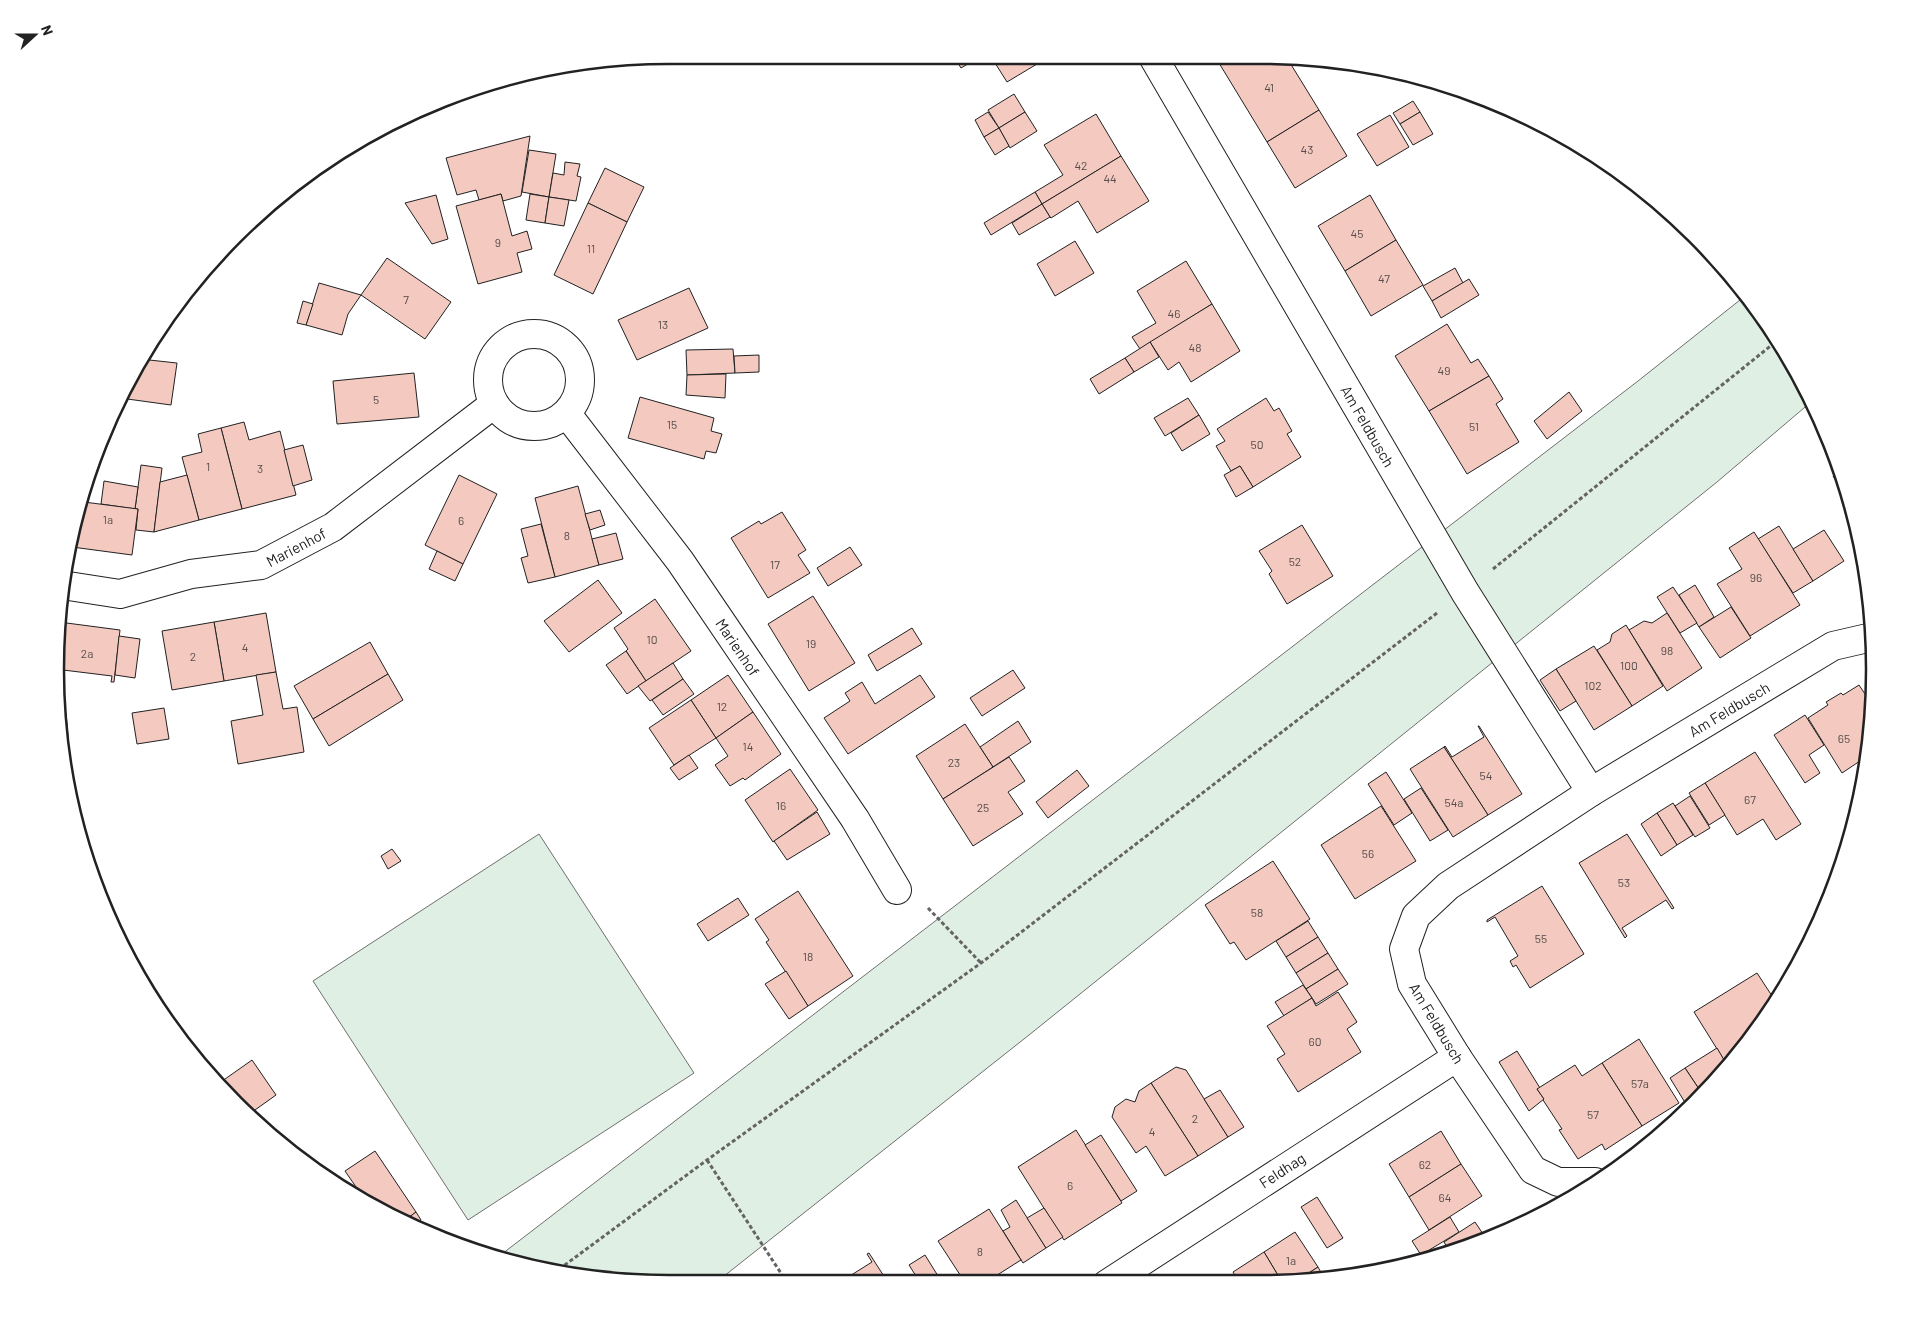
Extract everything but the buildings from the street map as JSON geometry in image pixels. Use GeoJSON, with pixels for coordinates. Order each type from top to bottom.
{"type":"FeatureCollection","features":[{"type":"Feature","properties":{"kind":"street","name":"Am Feldbusch"},"geometry":{"type":"LineString","coordinates":[[1157,64],[1465,592],[1590,792]]}},
{"type":"Feature","properties":{"kind":"street"},"geometry":{"type":"LineString","coordinates":[[524,334],[546,334],[562,343],[576,358],[580,376],[578,397],[567,414],[546,425],[523,425],[507,418],[494,404],[488,380],[492,360],[506,342],[524,334]]}},
{"type":"Feature","properties":{"kind":"street","name":"Marienhof"},"geometry":{"type":"LineString","coordinates":[[70,586],[120,594],[191,574],[261,565],[333,527],[494,404]]}},
{"type":"Feature","properties":{"kind":"street","name":"Marienhof"},"geometry":{"type":"LineString","coordinates":[[567,414],[680,561],[855,819],[897,890]]}},
{"type":"Feature","properties":{"kind":"street","name":"Am Feldbusch"},"geometry":{"type":"LineString","coordinates":[[1582,1182],[1558,1182],[1533,1170],[1457,1056],[1412,984],[1404,949],[1416,916],[1448,886],[1590,792],[1833,646],[1865,639]]}},
{"type":"Feature","properties":{"kind":"street","name":"Feldhag"},"geometry":{"type":"LineString","coordinates":[[1121,1275],[1457,1056]]}},
{"type":"Feature","properties":{"kind":"path"},"geometry":{"type":"LineString","coordinates":[[564,1266],[981,963],[1465,592],[1772,345]]}},
{"type":"Feature","properties":{"kind":"path"},"geometry":{"type":"LineString","coordinates":[[897,890],[928,909],[981,963]]}},
{"type":"Feature","properties":{"kind":"path"},"geometry":{"type":"LineString","coordinates":[[707,1160],[782,1275]]}},
{"type":"Feature","properties":{"kind":"green space"},"geometry":{"type":"Polygon","coordinates":[[[1740,300],[1764,333],[1806,406],[1717,482],[1029,1035],[725,1275],[630,1274],[590,1270],[551,1264],[504,1252],[1638,381],[1740,300]]]}},
{"type":"Feature","properties":{"kind":"green space"},"geometry":{"type":"Polygon","coordinates":[[[539,834],[694,1073],[468,1220],[313,981],[539,834]]]}}]}
